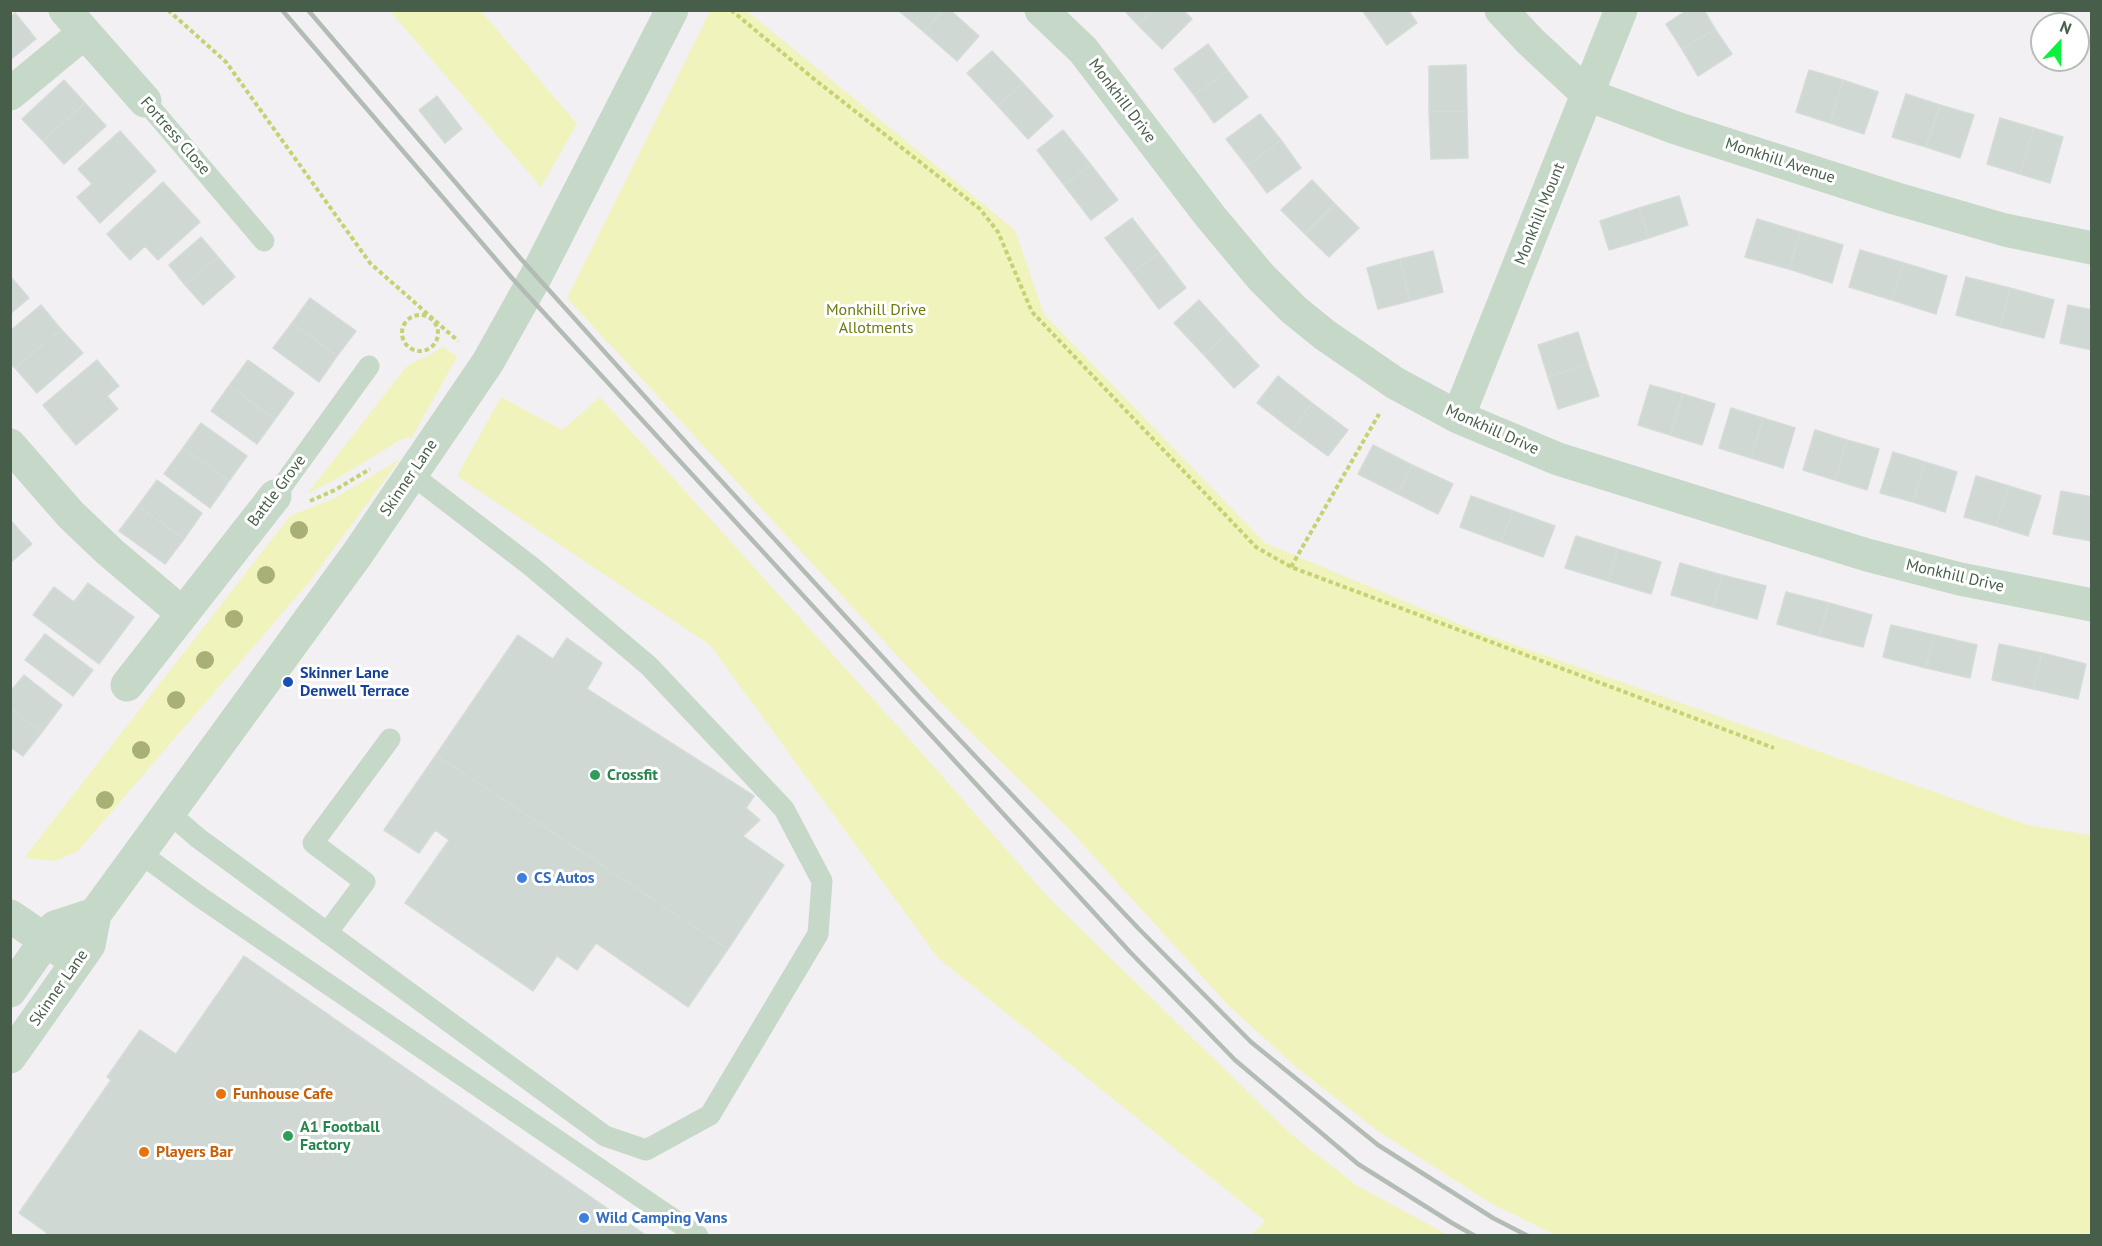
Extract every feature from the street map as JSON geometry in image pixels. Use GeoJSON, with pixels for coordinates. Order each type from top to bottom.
{"type":"FeatureCollection","features":[{"type":"Feature","properties":{"kind":"street","name":"Skinner Lane"},"geometry":{"type":"LineString","coordinates":[[10,1057],[89,945],[95,914],[358,553],[488,362],[536,276],[672,10]]}},
{"type":"Feature","properties":{"kind":"street","name":"Monkhill Drive"},"geometry":{"type":"LineString","coordinates":[[1041,10],[1083,50],[1203,206],[1261,277],[1294,310],[1325,335],[1395,383],[1458,417],[1558,459],[1867,555],[1960,579],[2091,605]]}},
{"type":"Feature","properties":{"kind":"street","name":"Monkhill Avenue"},"geometry":{"type":"LineString","coordinates":[[1502,10],[1530,41],[1588,95],[1676,128],[1894,198],[2005,230],[2091,248]]}},
{"type":"Feature","properties":{"kind":"street","name":"Monkhill Mount"},"geometry":{"type":"LineString","coordinates":[[1458,417],[1621,10]]}},
{"type":"Feature","properties":{"kind":"street","name":"Fortress Close"},"geometry":{"type":"LineString","coordinates":[[10,94],[74,22],[145,101]]}},
{"type":"Feature","properties":{"kind":"street"},"geometry":{"type":"LineString","coordinates":[[10,445],[71,515],[118,560],[182,613]]}},
{"type":"Feature","properties":{"kind":"street","name":"Battle Grove"},"geometry":{"type":"LineString","coordinates":[[127,685],[275,496]]}},
{"type":"Feature","properties":{"kind":"street","name":"Skinner Lane"},"geometry":{"type":"LineString","coordinates":[[12,985],[56,927],[95,914]]}},
{"type":"Feature","properties":{"kind":"street"},"geometry":{"type":"LineString","coordinates":[[10,916],[77,962]]}},
{"type":"Feature","properties":{"kind":"street"},"geometry":{"type":"LineString","coordinates":[[12,985],[29,992],[53,996]]}},
{"type":"Feature","properties":{"kind":"lane","name":"Fortress Close"},"geometry":{"type":"LineString","coordinates":[[145,101],[264,241]]}},
{"type":"Feature","properties":{"kind":"lane","name":"Battle Grove"},"geometry":{"type":"LineString","coordinates":[[275,496],[369,366]]}},
{"type":"Feature","properties":{"kind":"lane"},"geometry":{"type":"LineString","coordinates":[[169,813],[198,838],[605,1136],[646,1150],[710,1115],[818,933],[822,881],[784,809],[649,666],[532,567],[411,474]]}},
{"type":"Feature","properties":{"kind":"lane"},"geometry":{"type":"LineString","coordinates":[[327,933],[365,882],[313,843],[390,739]]}},
{"type":"Feature","properties":{"kind":"lane"},"geometry":{"type":"LineString","coordinates":[[140,853],[200,897],[698,1236]]}},
{"type":"Feature","properties":{"kind":"path"},"geometry":{"type":"LineString","coordinates":[[168,10],[226,62],[370,263],[471,352],[488,362]]}},
{"type":"Feature","properties":{"kind":"path"},"geometry":{"type":"LineString","coordinates":[[731,10],[813,79],[980,209],[998,232],[1032,312],[1256,547],[1291,567],[1774,748]]}},
{"type":"Feature","properties":{"kind":"path"},"geometry":{"type":"LineString","coordinates":[[422,315],[431,318],[437,327],[438,337],[432,346],[424,350],[413,350],[405,344],[402,334],[404,324],[411,317],[422,315]]}},
{"type":"Feature","properties":{"kind":"path"},"geometry":{"type":"LineString","coordinates":[[1291,567],[1395,383]]}},
{"type":"Feature","properties":{"kind":"path"},"geometry":{"type":"LineString","coordinates":[[275,496],[293,509],[335,490],[376,466]]}},
{"type":"Feature","properties":{"kind":"green space"},"geometry":{"type":"Polygon","coordinates":[[[390,11],[481,11],[577,124],[541,187],[390,11]]]}},
{"type":"Feature","properties":{"kind":"green space","name":"Monkhill Drive Allotments"},"geometry":{"type":"Polygon","coordinates":[[[710,11],[747,11],[1015,230],[1044,314],[1265,543],[1476,631],[2028,825],[2091,835],[2091,1235],[1556,1235],[1492,1204],[1378,1131],[1296,1067],[1227,1004],[1068,828],[941,703],[567,298],[710,11]]]}},
{"type":"Feature","properties":{"kind":"green space"},"geometry":{"type":"Polygon","coordinates":[[[443,346],[457,357],[412,437],[402,439],[307,494],[406,367],[443,346]]]}},
{"type":"Feature","properties":{"kind":"green space"},"geometry":{"type":"Polygon","coordinates":[[[501,397],[562,430],[600,397],[920,751],[1047,896],[1292,1135],[1356,1185],[1448,1235],[1251,1235],[1265,1221],[938,958],[710,645],[457,476],[501,397]]]}},
{"type":"Feature","properties":{"kind":"green space"},"geometry":{"type":"Polygon","coordinates":[[[400,459],[310,581],[77,852],[54,861],[24,858],[290,516],[335,498],[400,459]]]}},
{"type":"Feature","properties":{"kind":"building"},"geometry":{"type":"Polygon","coordinates":[[[898,10],[943,10],[924,32],[898,10]]]}},
{"type":"Feature","properties":{"kind":"building"},"geometry":{"type":"Polygon","coordinates":[[[943,10],[950,10],[979,36],[957,61],[924,32],[943,10]]]}},
{"type":"Feature","properties":{"kind":"building"},"geometry":{"type":"Polygon","coordinates":[[[1124,10],[1153,10],[1138,25],[1124,10]]]}},
{"type":"Feature","properties":{"kind":"building"},"geometry":{"type":"Polygon","coordinates":[[[1153,10],[1183,10],[1192,19],[1162,49],[1138,25],[1153,10]]]}},
{"type":"Feature","properties":{"kind":"building"},"geometry":{"type":"Polygon","coordinates":[[[1362,10],[1408,10],[1417,23],[1387,45],[1362,10]]]}},
{"type":"Feature","properties":{"kind":"building"},"geometry":{"type":"Polygon","coordinates":[[[1687,10],[1704,10],[1715,29],[1682,49],[1666,24],[1687,10]]]}},
{"type":"Feature","properties":{"kind":"building"},"geometry":{"type":"Polygon","coordinates":[[[15,13],[36,39],[10,60],[10,17],[15,13]]]}},
{"type":"Feature","properties":{"kind":"building"},"geometry":{"type":"Polygon","coordinates":[[[1715,29],[1732,54],[1698,76],[1682,49],[1715,29]]]}},
{"type":"Feature","properties":{"kind":"building"},"geometry":{"type":"Polygon","coordinates":[[[1208,44],[1228,71],[1194,95],[1174,69],[1208,44]]]}},
{"type":"Feature","properties":{"kind":"building"},"geometry":{"type":"Polygon","coordinates":[[[992,51],[1023,83],[998,106],[967,73],[992,51]]]}},
{"type":"Feature","properties":{"kind":"building"},"geometry":{"type":"Polygon","coordinates":[[[1466,65],[1467,111],[1429,112],[1429,66],[1466,65]]]}},
{"type":"Feature","properties":{"kind":"building"},"geometry":{"type":"Polygon","coordinates":[[[1809,70],[1843,80],[1830,123],[1796,112],[1809,70]]]}},
{"type":"Feature","properties":{"kind":"building"},"geometry":{"type":"Polygon","coordinates":[[[1228,71],[1248,97],[1214,123],[1194,95],[1228,71]]]}},
{"type":"Feature","properties":{"kind":"building"},"geometry":{"type":"Polygon","coordinates":[[[64,80],[85,103],[43,141],[22,119],[64,80]]]}},
{"type":"Feature","properties":{"kind":"building"},"geometry":{"type":"Polygon","coordinates":[[[1843,80],[1878,92],[1864,134],[1830,123],[1843,80]]]}},
{"type":"Feature","properties":{"kind":"building"},"geometry":{"type":"Polygon","coordinates":[[[1023,83],[1053,116],[1028,139],[998,106],[1023,83]]]}},
{"type":"Feature","properties":{"kind":"building"},"geometry":{"type":"Polygon","coordinates":[[[1906,94],[1940,105],[1926,147],[1892,137],[1906,94]]]}},
{"type":"Feature","properties":{"kind":"building"},"geometry":{"type":"Polygon","coordinates":[[[437,96],[462,129],[445,143],[419,110],[437,96]]]}},
{"type":"Feature","properties":{"kind":"building"},"geometry":{"type":"Polygon","coordinates":[[[85,103],[106,126],[64,164],[43,141],[85,103]]]}},
{"type":"Feature","properties":{"kind":"building"},"geometry":{"type":"Polygon","coordinates":[[[1940,105],[1974,115],[1960,158],[1926,147],[1940,105]]]}},
{"type":"Feature","properties":{"kind":"building"},"geometry":{"type":"Polygon","coordinates":[[[1467,111],[1468,158],[1431,159],[1429,112],[1467,111]]]}},
{"type":"Feature","properties":{"kind":"building"},"geometry":{"type":"Polygon","coordinates":[[[1260,114],[1281,140],[1247,166],[1226,139],[1260,114]]]}},
{"type":"Feature","properties":{"kind":"building"},"geometry":{"type":"Polygon","coordinates":[[[2000,118],[2034,128],[2020,174],[1987,164],[2000,118]]]}},
{"type":"Feature","properties":{"kind":"building"},"geometry":{"type":"Polygon","coordinates":[[[2034,128],[2063,137],[2050,183],[2020,174],[2034,128]]]}},
{"type":"Feature","properties":{"kind":"building"},"geometry":{"type":"Polygon","coordinates":[[[1063,130],[1091,165],[1064,185],[1037,150],[1063,130]]]}},
{"type":"Feature","properties":{"kind":"building"},"geometry":{"type":"Polygon","coordinates":[[[120,131],[156,171],[100,223],[77,197],[92,184],[78,169],[120,131]]]}},
{"type":"Feature","properties":{"kind":"building"},"geometry":{"type":"Polygon","coordinates":[[[1281,140],[1301,168],[1267,193],[1247,166],[1281,140]]]}},
{"type":"Feature","properties":{"kind":"building"},"geometry":{"type":"Polygon","coordinates":[[[1091,165],[1118,200],[1091,220],[1064,185],[1091,165]]]}},
{"type":"Feature","properties":{"kind":"building"},"geometry":{"type":"Polygon","coordinates":[[[1312,180],[1335,204],[1305,234],[1281,210],[1312,180]]]}},
{"type":"Feature","properties":{"kind":"building"},"geometry":{"type":"Polygon","coordinates":[[[163,182],[200,222],[158,260],[145,246],[130,260],[107,234],[163,182]]]}},
{"type":"Feature","properties":{"kind":"building"},"geometry":{"type":"Polygon","coordinates":[[[1679,196],[1688,225],[1649,238],[1639,208],[1679,196]]]}},
{"type":"Feature","properties":{"kind":"building"},"geometry":{"type":"Polygon","coordinates":[[[1335,204],[1359,228],[1329,257],[1305,234],[1335,204]]]}},
{"type":"Feature","properties":{"kind":"building"},"geometry":{"type":"Polygon","coordinates":[[[1639,208],[1649,238],[1609,250],[1600,221],[1639,208]]]}},
{"type":"Feature","properties":{"kind":"building"},"geometry":{"type":"Polygon","coordinates":[[[1132,218],[1159,253],[1132,273],[1105,238],[1132,218]]]}},
{"type":"Feature","properties":{"kind":"building"},"geometry":{"type":"Polygon","coordinates":[[[1757,219],[1800,232],[1789,269],[1745,257],[1757,219]]]}},
{"type":"Feature","properties":{"kind":"building"},"geometry":{"type":"Polygon","coordinates":[[[1800,232],[1843,245],[1832,283],[1789,269],[1800,232]]]}},
{"type":"Feature","properties":{"kind":"building"},"geometry":{"type":"Polygon","coordinates":[[[201,237],[218,257],[185,285],[169,265],[201,237]]]}},
{"type":"Feature","properties":{"kind":"building"},"geometry":{"type":"Polygon","coordinates":[[[1860,250],[1904,263],[1892,300],[1849,287],[1860,250]]]}},
{"type":"Feature","properties":{"kind":"building"},"geometry":{"type":"Polygon","coordinates":[[[1433,251],[1443,292],[1410,301],[1400,259],[1433,251]]]}},
{"type":"Feature","properties":{"kind":"building"},"geometry":{"type":"Polygon","coordinates":[[[1159,253],[1186,288],[1159,309],[1132,273],[1159,253]]]}},
{"type":"Feature","properties":{"kind":"building"},"geometry":{"type":"Polygon","coordinates":[[[218,257],[235,277],[203,305],[185,285],[218,257]]]}},
{"type":"Feature","properties":{"kind":"building"},"geometry":{"type":"Polygon","coordinates":[[[1400,259],[1410,301],[1378,309],[1367,268],[1400,259]]]}},
{"type":"Feature","properties":{"kind":"building"},"geometry":{"type":"Polygon","coordinates":[[[1904,263],[1947,276],[1936,314],[1892,300],[1904,263]]]}},
{"type":"Feature","properties":{"kind":"building"},"geometry":{"type":"Polygon","coordinates":[[[10,276],[29,298],[10,314],[10,276]]]}},
{"type":"Feature","properties":{"kind":"building"},"geometry":{"type":"Polygon","coordinates":[[[1966,277],[2010,288],[2000,327],[1956,315],[1966,277]]]}},
{"type":"Feature","properties":{"kind":"building"},"geometry":{"type":"Polygon","coordinates":[[[2010,288],[2054,300],[2044,338],[2000,327],[2010,288]]]}},
{"type":"Feature","properties":{"kind":"building"},"geometry":{"type":"Polygon","coordinates":[[[310,298],[356,331],[337,356],[292,323],[310,298]]]}},
{"type":"Feature","properties":{"kind":"building"},"geometry":{"type":"Polygon","coordinates":[[[1199,300],[1229,333],[1204,355],[1174,323],[1199,300]]]}},
{"type":"Feature","properties":{"kind":"building"},"geometry":{"type":"Polygon","coordinates":[[[41,305],[61,329],[15,368],[10,363],[10,331],[41,305]]]}},
{"type":"Feature","properties":{"kind":"building"},"geometry":{"type":"Polygon","coordinates":[[[2068,305],[2092,310],[2092,350],[2060,343],[2068,305]]]}},
{"type":"Feature","properties":{"kind":"building"},"geometry":{"type":"Polygon","coordinates":[[[292,323],[337,356],[319,382],[273,348],[292,323]]]}},
{"type":"Feature","properties":{"kind":"building"},"geometry":{"type":"Polygon","coordinates":[[[61,329],[83,353],[37,393],[15,368],[61,329]]]}},
{"type":"Feature","properties":{"kind":"building"},"geometry":{"type":"Polygon","coordinates":[[[1578,332],[1588,364],[1548,377],[1538,345],[1578,332]]]}},
{"type":"Feature","properties":{"kind":"building"},"geometry":{"type":"Polygon","coordinates":[[[1229,333],[1259,366],[1234,388],[1204,355],[1229,333]]]}},
{"type":"Feature","properties":{"kind":"building"},"geometry":{"type":"Polygon","coordinates":[[[97,360],[119,386],[107,396],[118,409],[76,445],[43,405],[97,360]]]}},
{"type":"Feature","properties":{"kind":"building"},"geometry":{"type":"Polygon","coordinates":[[[248,360],[294,393],[275,419],[229,386],[248,360]]]}},
{"type":"Feature","properties":{"kind":"building"},"geometry":{"type":"Polygon","coordinates":[[[1588,364],[1599,396],[1558,409],[1548,377],[1588,364]]]}},
{"type":"Feature","properties":{"kind":"building"},"geometry":{"type":"Polygon","coordinates":[[[1278,376],[1312,403],[1292,430],[1257,403],[1278,376]]]}},
{"type":"Feature","properties":{"kind":"building"},"geometry":{"type":"Polygon","coordinates":[[[1650,385],[1683,394],[1670,435],[1638,425],[1650,385]]]}},
{"type":"Feature","properties":{"kind":"building"},"geometry":{"type":"Polygon","coordinates":[[[229,386],[275,419],[257,444],[211,411],[229,386]]]}},
{"type":"Feature","properties":{"kind":"building"},"geometry":{"type":"Polygon","coordinates":[[[1683,394],[1715,404],[1702,445],[1670,435],[1683,394]]]}},
{"type":"Feature","properties":{"kind":"building"},"geometry":{"type":"Polygon","coordinates":[[[1312,403],[1348,430],[1328,456],[1292,430],[1312,403]]]}},
{"type":"Feature","properties":{"kind":"building"},"geometry":{"type":"Polygon","coordinates":[[[1731,408],[1763,418],[1751,458],[1719,448],[1731,408]]]}},
{"type":"Feature","properties":{"kind":"building"},"geometry":{"type":"Polygon","coordinates":[[[1763,418],[1795,428],[1783,468],[1751,458],[1763,418]]]}},
{"type":"Feature","properties":{"kind":"building"},"geometry":{"type":"Polygon","coordinates":[[[201,423],[247,456],[229,481],[183,448],[201,423]]]}},
{"type":"Feature","properties":{"kind":"building"},"geometry":{"type":"Polygon","coordinates":[[[1815,430],[1847,440],[1835,480],[1803,470],[1815,430]]]}},
{"type":"Feature","properties":{"kind":"building"},"geometry":{"type":"Polygon","coordinates":[[[1847,440],[1879,449],[1867,490],[1835,480],[1847,440]]]}},
{"type":"Feature","properties":{"kind":"building"},"geometry":{"type":"Polygon","coordinates":[[[1373,445],[1412,465],[1398,494],[1358,474],[1373,445]]]}},
{"type":"Feature","properties":{"kind":"building"},"geometry":{"type":"Polygon","coordinates":[[[183,448],[229,481],[210,508],[164,474],[183,448]]]}},
{"type":"Feature","properties":{"kind":"building"},"geometry":{"type":"Polygon","coordinates":[[[1893,452],[1925,462],[1913,502],[1880,493],[1893,452]]]}},
{"type":"Feature","properties":{"kind":"building"},"geometry":{"type":"Polygon","coordinates":[[[1925,462],[1957,472],[1945,512],[1913,502],[1925,462]]]}},
{"type":"Feature","properties":{"kind":"building"},"geometry":{"type":"Polygon","coordinates":[[[1412,465],[1453,484],[1438,514],[1398,494],[1412,465]]]}},
{"type":"Feature","properties":{"kind":"building"},"geometry":{"type":"Polygon","coordinates":[[[1976,476],[2009,486],[1996,526],[1964,517],[1976,476]]]}},
{"type":"Feature","properties":{"kind":"building"},"geometry":{"type":"Polygon","coordinates":[[[157,480],[202,513],[184,539],[138,506],[157,480]]]}},
{"type":"Feature","properties":{"kind":"building"},"geometry":{"type":"Polygon","coordinates":[[[2009,486],[2041,496],[2028,536],[1996,526],[2009,486]]]}},
{"type":"Feature","properties":{"kind":"building"},"geometry":{"type":"Polygon","coordinates":[[[2061,491],[2092,497],[2092,541],[2053,534],[2061,491]]]}},
{"type":"Feature","properties":{"kind":"building"},"geometry":{"type":"Polygon","coordinates":[[[1471,496],[1513,511],[1501,542],[1460,527],[1471,496]]]}},
{"type":"Feature","properties":{"kind":"building"},"geometry":{"type":"Polygon","coordinates":[[[138,506],[184,539],[165,564],[119,531],[138,506]]]}},
{"type":"Feature","properties":{"kind":"building"},"geometry":{"type":"Polygon","coordinates":[[[1513,511],[1555,526],[1543,557],[1501,542],[1513,511]]]}},
{"type":"Feature","properties":{"kind":"building"},"geometry":{"type":"Polygon","coordinates":[[[10,520],[32,544],[10,563],[10,520]]]}},
{"type":"Feature","properties":{"kind":"building"},"geometry":{"type":"Polygon","coordinates":[[[1576,536],[1618,549],[1608,581],[1565,568],[1576,536]]]}},
{"type":"Feature","properties":{"kind":"building"},"geometry":{"type":"Polygon","coordinates":[[[1618,549],[1661,562],[1651,594],[1608,581],[1618,549]]]}},
{"type":"Feature","properties":{"kind":"building"},"geometry":{"type":"Polygon","coordinates":[[[1680,563],[1722,575],[1713,607],[1671,595],[1680,563]]]}},
{"type":"Feature","properties":{"kind":"building"},"geometry":{"type":"Polygon","coordinates":[[[1722,575],[1766,586],[1757,619],[1713,607],[1722,575]]]}},
{"type":"Feature","properties":{"kind":"building"},"geometry":{"type":"Polygon","coordinates":[[[88,583],[134,617],[99,664],[33,615],[54,587],[74,602],[88,583]]]}},
{"type":"Feature","properties":{"kind":"building"},"geometry":{"type":"Polygon","coordinates":[[[1786,592],[1829,603],[1819,636],[1777,624],[1786,592]]]}},
{"type":"Feature","properties":{"kind":"building"},"geometry":{"type":"Polygon","coordinates":[[[1829,603],[1872,615],[1863,647],[1819,636],[1829,603]]]}},
{"type":"Feature","properties":{"kind":"building"},"geometry":{"type":"Polygon","coordinates":[[[1891,625],[1934,635],[1926,668],[1883,657],[1891,625]]]}},
{"type":"Feature","properties":{"kind":"building"},"geometry":{"type":"Polygon","coordinates":[[[45,634],[93,670],[73,696],[25,660],[45,634]]]}},
{"type":"Feature","properties":{"kind":"building","name":"Crossfit"},"geometry":{"type":"Polygon","coordinates":[[[518,635],[553,659],[567,638],[602,663],[587,689],[754,796],[746,808],[760,820],[743,836],[784,865],[728,949],[436,755],[518,635]]]}},
{"type":"Feature","properties":{"kind":"building"},"geometry":{"type":"Polygon","coordinates":[[[1934,635],[1977,645],[1970,678],[1926,668],[1934,635]]]}},
{"type":"Feature","properties":{"kind":"building"},"geometry":{"type":"Polygon","coordinates":[[[1999,644],[2042,653],[2033,689],[1992,680],[1999,644]]]}},
{"type":"Feature","properties":{"kind":"building"},"geometry":{"type":"Polygon","coordinates":[[[2042,653],[2086,664],[2078,699],[2033,689],[2042,653]]]}},
{"type":"Feature","properties":{"kind":"building"},"geometry":{"type":"Polygon","coordinates":[[[24,675],[62,705],[42,732],[10,708],[10,692],[24,675]]]}},
{"type":"Feature","properties":{"kind":"building"},"geometry":{"type":"Polygon","coordinates":[[[10,708],[42,732],[23,756],[10,747],[10,708]]]}},
{"type":"Feature","properties":{"kind":"building","name":"CS Autos"},"geometry":{"type":"Polygon","coordinates":[[[436,755],[728,949],[688,1007],[596,943],[577,970],[557,956],[533,991],[405,903],[449,840],[435,830],[419,853],[384,830],[436,755]]]}},
{"type":"Feature","properties":{"kind":"building","name":"A1 Football Factory"},"geometry":{"type":"Polygon","coordinates":[[[244,956],[647,1236],[45,1236],[47,1233],[19,1213],[111,1080],[107,1077],[140,1030],[176,1054],[244,956]]]}},
{"type":"Feature","properties":{"kind":"railway"},"geometry":{"type":"LineString","coordinates":[[282,10],[511,277],[1130,952],[1235,1060],[1358,1164],[1475,1236]]}},
{"type":"Feature","properties":{"kind":"railway"},"geometry":{"type":"LineString","coordinates":[[308,10],[521,259],[692,449],[922,700],[1138,928],[1251,1042],[1378,1145],[1493,1218],[1528,1236]]}},
{"type":"Feature","properties":{"kind":"place","name":"Skinner Lane Denwell Terrace"},"geometry":{"type":"Point","coordinates":[288,682]}},
{"type":"Feature","properties":{"kind":"place","name":"Crossfit"},"geometry":{"type":"Point","coordinates":[595,775]}},
{"type":"Feature","properties":{"kind":"place","name":"CS Autos"},"geometry":{"type":"Point","coordinates":[522,878]}},
{"type":"Feature","properties":{"kind":"place","name":"Funhouse Cafe"},"geometry":{"type":"Point","coordinates":[221,1094]}},
{"type":"Feature","properties":{"kind":"place","name":"A1 Football Factory"},"geometry":{"type":"Point","coordinates":[288,1136]}},
{"type":"Feature","properties":{"kind":"place","name":"Players Bar"},"geometry":{"type":"Point","coordinates":[144,1152]}},
{"type":"Feature","properties":{"kind":"place","name":"Wild Camping Vans"},"geometry":{"type":"Point","coordinates":[584,1218]}}]}
